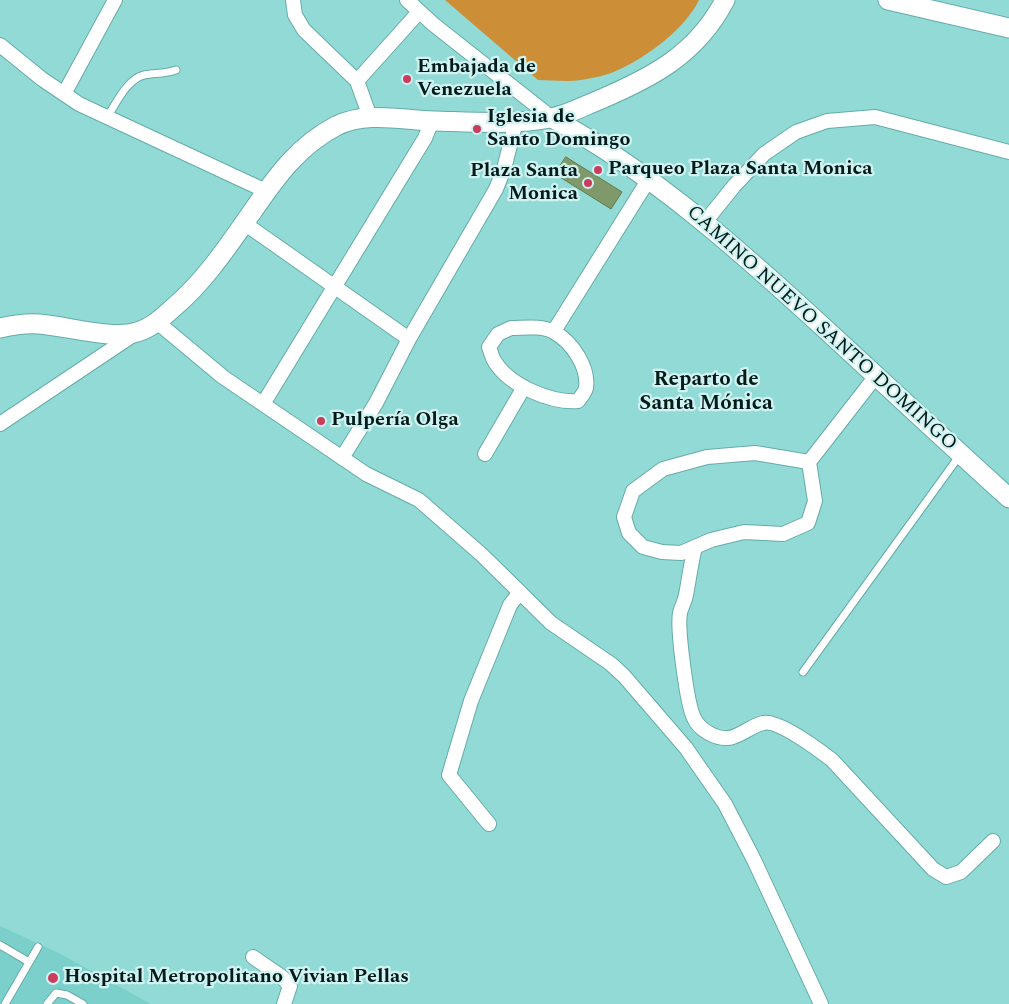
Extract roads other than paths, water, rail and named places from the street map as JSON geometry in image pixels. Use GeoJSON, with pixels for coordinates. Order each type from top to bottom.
{"type":"FeatureCollection","features":[{"type":"Feature","properties":{"kind":"street"},"geometry":{"type":"LineString","coordinates":[[64,94],[115,0]]}},
{"type":"Feature","properties":{"kind":"street"},"geometry":{"type":"LineString","coordinates":[[293,0],[295,15],[304,30],[356,81],[370,117]]}},
{"type":"Feature","properties":{"kind":"street"},"geometry":{"type":"LineString","coordinates":[[407,0],[419,12],[552,118]]}},
{"type":"Feature","properties":{"kind":"street"},"geometry":{"type":"LineString","coordinates":[[0,424],[136,333],[157,322],[186,297],[211,268],[274,179],[305,146],[337,126],[370,117],[432,121],[516,121],[552,118],[632,86],[676,59],[706,32],[725,0]]}},
{"type":"Feature","properties":{"kind":"street"},"geometry":{"type":"LineString","coordinates":[[888,0],[1009,28]]}},
{"type":"Feature","properties":{"kind":"street"},"geometry":{"type":"LineString","coordinates":[[356,81],[419,12]]}},
{"type":"Feature","properties":{"kind":"street"},"geometry":{"type":"LineString","coordinates":[[0,44],[42,80],[79,104],[266,191]]}},
{"type":"Feature","properties":{"kind":"street"},"geometry":{"type":"LineString","coordinates":[[705,222],[734,186],[764,154],[796,132],[827,121],[875,117],[1009,152]]}},
{"type":"Feature","properties":{"kind":"street","name":"CAMINO NUEVO SANTO DOMINGO"},"geometry":{"type":"LineString","coordinates":[[552,118],[649,179],[705,222],[742,253],[1009,498]]}},
{"type":"Feature","properties":{"kind":"street"},"geometry":{"type":"LineString","coordinates":[[263,404],[425,138],[432,121]]}},
{"type":"Feature","properties":{"kind":"street"},"geometry":{"type":"LineString","coordinates":[[342,458],[376,402],[409,339],[496,189],[504,169],[516,121]]}},
{"type":"Feature","properties":{"kind":"street"},"geometry":{"type":"LineString","coordinates":[[554,331],[649,179]]}},
{"type":"Feature","properties":{"kind":"street"},"geometry":{"type":"LineString","coordinates":[[244,223],[409,339]]}},
{"type":"Feature","properties":{"kind":"street"},"geometry":{"type":"LineString","coordinates":[[157,322],[223,377],[342,458],[366,474],[419,500],[482,556],[550,623],[611,664],[624,676],[686,748],[729,812],[754,860],[821,1004]]}},
{"type":"Feature","properties":{"kind":"street"},"geometry":{"type":"LineString","coordinates":[[0,328],[19,324],[39,324],[114,334],[136,333]]}},
{"type":"Feature","properties":{"kind":"street"},"geometry":{"type":"LineString","coordinates":[[511,328],[540,328],[554,331],[574,349],[586,374],[586,390],[578,401],[565,402],[535,393],[512,379],[495,362],[489,347],[498,334],[511,328]]}},
{"type":"Feature","properties":{"kind":"street"},"geometry":{"type":"LineString","coordinates":[[809,462],[755,453],[707,456],[663,469],[633,491],[624,517],[629,533],[643,547],[662,552],[681,553],[710,540],[744,532],[783,534],[808,523],[815,501],[809,462],[876,376]]}},
{"type":"Feature","properties":{"kind":"street"},"geometry":{"type":"LineString","coordinates":[[485,454],[524,386]]}},
{"type":"Feature","properties":{"kind":"street"},"geometry":{"type":"LineString","coordinates":[[695,547],[686,598],[680,613],[678,627],[689,703],[694,720],[703,730],[713,736],[730,739],[765,722],[786,730],[832,760],[933,869],[946,877],[961,872],[993,841]]}},
{"type":"Feature","properties":{"kind":"street"},"geometry":{"type":"LineString","coordinates":[[489,824],[449,775],[471,701],[510,605],[520,592]]}},
{"type":"Feature","properties":{"kind":"street"},"geometry":{"type":"LineString","coordinates":[[253,957],[282,977],[290,986],[284,1004]]}},
{"type":"Feature","properties":{"kind":"lane"},"geometry":{"type":"LineString","coordinates":[[107,117],[132,82],[140,77],[176,70]]}},
{"type":"Feature","properties":{"kind":"lane"},"geometry":{"type":"LineString","coordinates":[[803,672],[961,454]]}},
{"type":"Feature","properties":{"kind":"lane"},"geometry":{"type":"LineString","coordinates":[[0,945],[29,962]]}},
{"type":"Feature","properties":{"kind":"lane"},"geometry":{"type":"LineString","coordinates":[[5,1004],[38,948]]}},
{"type":"Feature","properties":{"kind":"lane"},"geometry":{"type":"LineString","coordinates":[[47,1004],[56,993],[67,995],[83,1004]]}},
{"type":"Feature","properties":{"kind":"place","name":"Embajada de Venezuela"},"geometry":{"type":"Point","coordinates":[407,79]}},
{"type":"Feature","properties":{"kind":"place","name":"Iglesia de Santo Domingo"},"geometry":{"type":"Point","coordinates":[477,129]}},
{"type":"Feature","properties":{"kind":"place","name":"Parqueo Plaza Santa Monica"},"geometry":{"type":"Point","coordinates":[598,170]}},
{"type":"Feature","properties":{"kind":"place","name":"Plaza Santa Monica"},"geometry":{"type":"Point","coordinates":[588,183]}},
{"type":"Feature","properties":{"kind":"place","name":"Pulpería Olga"},"geometry":{"type":"Point","coordinates":[321,421]}},
{"type":"Feature","properties":{"kind":"place","name":"Hospital Metropolitano Vivian Pellas"},"geometry":{"type":"Point","coordinates":[53,978]}},
{"type":"Feature","properties":{"kind":"district","name":"Reparto de Santa Mónica"},"geometry":{"type":"Point","coordinates":[706,393]}}]}
